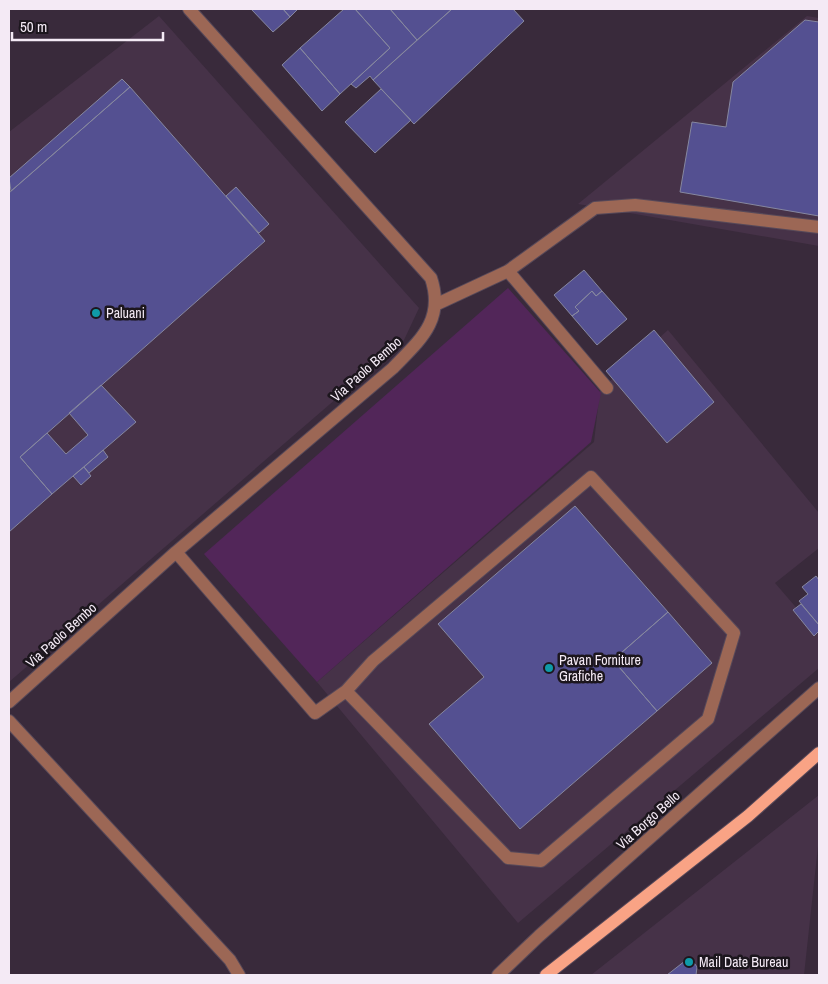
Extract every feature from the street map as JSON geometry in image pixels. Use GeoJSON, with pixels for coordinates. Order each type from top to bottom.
{"type":"FeatureCollection","features":[{"type":"Feature","properties":{"kind":"main road"},"geometry":{"type":"LineString","coordinates":[[546,975],[748,816],[819,753]]}},
{"type":"Feature","properties":{"kind":"street","name":"Via Paolo Bembo"},"geometry":{"type":"LineString","coordinates":[[9,702],[176,552],[393,368],[425,335],[432,320],[435,290],[431,278],[189,9]]}},
{"type":"Feature","properties":{"kind":"street"},"geometry":{"type":"LineString","coordinates":[[435,305],[508,271],[595,208],[635,205],[819,227]]}},
{"type":"Feature","properties":{"kind":"street"},"geometry":{"type":"LineString","coordinates":[[508,271],[607,388]]}},
{"type":"Feature","properties":{"kind":"street"},"geometry":{"type":"LineString","coordinates":[[176,552],[315,713],[346,691],[373,662],[591,477],[734,633],[708,719],[541,861],[508,858],[346,691]]}},
{"type":"Feature","properties":{"kind":"street","name":"Via Borgo Bello"},"geometry":{"type":"LineString","coordinates":[[498,975],[539,936],[819,688]]}},
{"type":"Feature","properties":{"kind":"street"},"geometry":{"type":"LineString","coordinates":[[9,721],[230,960],[239,975]]}},
{"type":"Feature","properties":{"kind":"shaded area"},"geometry":{"type":"Polygon","coordinates":[[[159,16],[419,308],[404,340],[9,682],[9,132],[159,16]]]}},
{"type":"Feature","properties":{"kind":"shaded area"},"geometry":{"type":"Polygon","coordinates":[[[807,16],[819,18],[819,246],[578,204],[807,16]]]}},
{"type":"Feature","properties":{"kind":"shaded area"},"geometry":{"type":"Polygon","coordinates":[[[508,288],[601,393],[591,442],[317,682],[204,554],[508,288]]]}},
{"type":"Feature","properties":{"kind":"shaded area"},"geometry":{"type":"Polygon","coordinates":[[[668,330],[819,513],[819,548],[775,583],[819,634],[819,668],[518,923],[317,682],[594,442],[600,390],[668,330]]]}},
{"type":"Feature","properties":{"kind":"shaded area"},"geometry":{"type":"Polygon","coordinates":[[[819,795],[819,837],[804,975],[591,975],[819,795]]]}},
{"type":"Feature","properties":{"kind":"building"},"geometry":{"type":"Polygon","coordinates":[[[251,9],[283,9],[290,17],[273,32],[251,9]]]}},
{"type":"Feature","properties":{"kind":"building"},"geometry":{"type":"Polygon","coordinates":[[[283,9],[298,9],[290,17],[283,9]]]}},
{"type":"Feature","properties":{"kind":"building"},"geometry":{"type":"Polygon","coordinates":[[[344,9],[355,9],[390,48],[340,94],[300,48],[344,9]]]}},
{"type":"Feature","properties":{"kind":"building"},"geometry":{"type":"Polygon","coordinates":[[[355,9],[390,9],[417,40],[373,80],[370,76],[356,88],[351,84],[390,48],[355,9]]]}},
{"type":"Feature","properties":{"kind":"building"},"geometry":{"type":"Polygon","coordinates":[[[390,9],[452,9],[417,40],[390,9]]]}},
{"type":"Feature","properties":{"kind":"building"},"geometry":{"type":"Polygon","coordinates":[[[452,9],[513,9],[524,21],[414,124],[373,80],[452,9]]]}},
{"type":"Feature","properties":{"kind":"building"},"geometry":{"type":"Polygon","coordinates":[[[805,20],[819,22],[819,216],[680,192],[692,122],[726,127],[733,82],[805,20]]]}},
{"type":"Feature","properties":{"kind":"building"},"geometry":{"type":"Polygon","coordinates":[[[300,48],[340,94],[322,111],[282,65],[300,48]]]}},
{"type":"Feature","properties":{"kind":"building"},"geometry":{"type":"Polygon","coordinates":[[[122,79],[130,87],[11,191],[9,178],[122,79]]]}},
{"type":"Feature","properties":{"kind":"building","name":"Paluani"},"geometry":{"type":"Polygon","coordinates":[[[130,87],[265,241],[20,457],[52,494],[9,532],[9,193],[130,87]]]}},
{"type":"Feature","properties":{"kind":"building"},"geometry":{"type":"Polygon","coordinates":[[[381,89],[411,120],[375,153],[345,122],[381,89]]]}},
{"type":"Feature","properties":{"kind":"building"},"geometry":{"type":"Polygon","coordinates":[[[236,187],[269,224],[259,233],[226,196],[236,187]]]}},
{"type":"Feature","properties":{"kind":"building"},"geometry":{"type":"Polygon","coordinates":[[[584,270],[602,291],[596,296],[592,291],[575,307],[579,311],[572,316],[554,295],[584,270]]]}},
{"type":"Feature","properties":{"kind":"building"},"geometry":{"type":"Polygon","coordinates":[[[592,291],[596,296],[602,291],[627,319],[597,345],[572,316],[579,311],[575,307],[592,291]]]}},
{"type":"Feature","properties":{"kind":"building"},"geometry":{"type":"Polygon","coordinates":[[[654,330],[714,402],[667,443],[606,371],[654,330]]]}},
{"type":"Feature","properties":{"kind":"building"},"geometry":{"type":"Polygon","coordinates":[[[101,385],[136,422],[52,494],[20,457],[47,433],[66,454],[88,435],[69,413],[101,385]]]}},
{"type":"Feature","properties":{"kind":"building"},"geometry":{"type":"Polygon","coordinates":[[[103,450],[108,457],[89,473],[84,467],[103,450]]]}},
{"type":"Feature","properties":{"kind":"building"},"geometry":{"type":"Polygon","coordinates":[[[84,467],[91,476],[81,485],[73,476],[84,467]]]}},
{"type":"Feature","properties":{"kind":"building","name":"Pavan Forniture Grafiche"},"geometry":{"type":"Polygon","coordinates":[[[575,506],[668,612],[613,660],[657,711],[520,829],[429,724],[484,677],[438,624],[575,506]]]}},
{"type":"Feature","properties":{"kind":"building"},"geometry":{"type":"Polygon","coordinates":[[[816,576],[819,580],[819,625],[799,601],[808,594],[802,587],[816,576]]]}},
{"type":"Feature","properties":{"kind":"building"},"geometry":{"type":"Polygon","coordinates":[[[801,604],[819,625],[819,631],[814,636],[793,610],[801,604]]]}},
{"type":"Feature","properties":{"kind":"building"},"geometry":{"type":"Polygon","coordinates":[[[668,612],[712,663],[657,711],[613,660],[668,612]]]}},
{"type":"Feature","properties":{"kind":"building","name":"Mail Date Bureau"},"geometry":{"type":"Polygon","coordinates":[[[690,957],[697,967],[696,975],[667,975],[690,957]]]}},
{"type":"Feature","properties":{"kind":"place","name":"Paluani"},"geometry":{"type":"Point","coordinates":[96,313]}},
{"type":"Feature","properties":{"kind":"place","name":"Pavan Forniture Grafiche"},"geometry":{"type":"Point","coordinates":[549,668]}},
{"type":"Feature","properties":{"kind":"place","name":"Mail Date Bureau"},"geometry":{"type":"Point","coordinates":[689,962]}}]}
